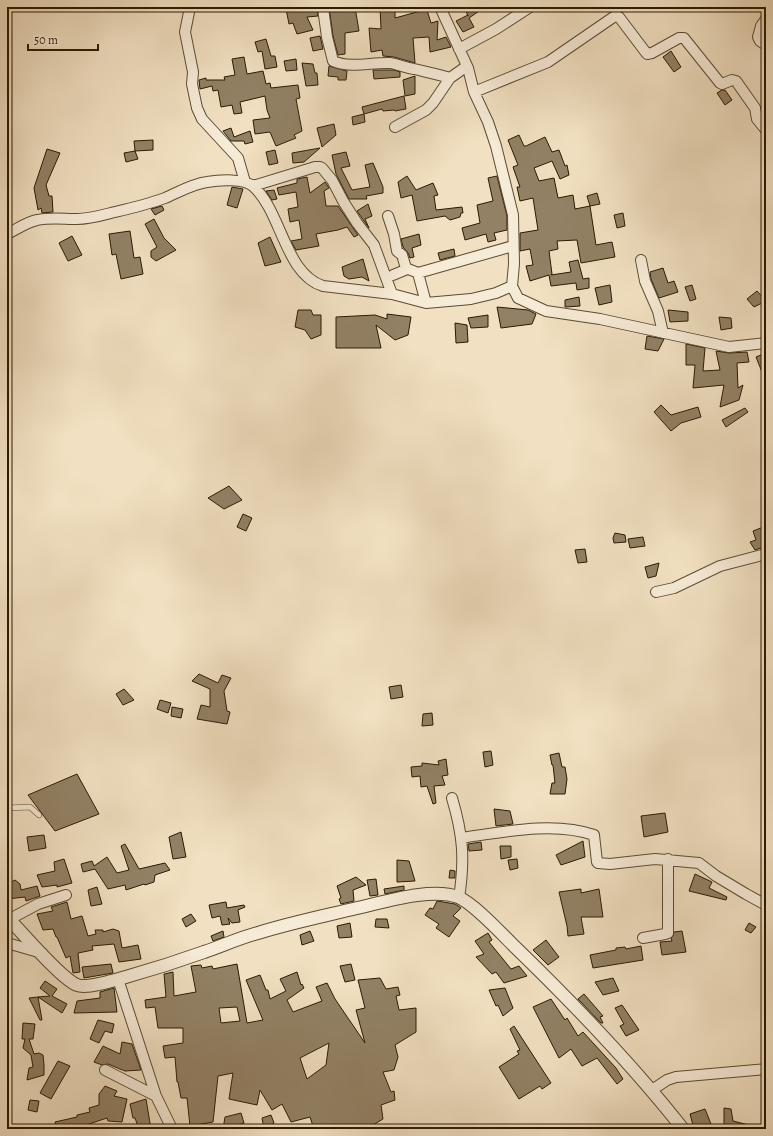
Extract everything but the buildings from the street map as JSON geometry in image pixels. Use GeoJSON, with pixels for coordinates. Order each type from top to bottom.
{"type":"FeatureCollection","features":[{"type":"Feature","properties":{"kind":"street"},"geometry":{"type":"LineString","coordinates":[[190,7],[185,32],[193,72],[192,84],[197,108],[202,119],[238,158],[249,184],[263,197],[268,206],[292,256],[306,276],[314,284],[392,294],[426,303],[471,299],[496,293],[512,286]]}},
{"type":"Feature","properties":{"kind":"street"},"geometry":{"type":"LineString","coordinates":[[440,7],[467,66],[474,92],[488,122],[496,146],[513,215],[514,264],[512,286],[518,298],[546,311],[600,319],[729,347],[766,343]]}},
{"type":"Feature","properties":{"kind":"street"},"geometry":{"type":"LineString","coordinates":[[460,49],[530,7]]}},
{"type":"Feature","properties":{"kind":"street"},"geometry":{"type":"LineString","coordinates":[[323,8],[327,37],[333,61],[356,64],[399,64],[412,69],[430,71],[450,78]]}},
{"type":"Feature","properties":{"kind":"street"},"geometry":{"type":"LineString","coordinates":[[474,92],[548,62],[615,16],[619,18],[647,54],[652,53],[679,38],[684,38],[720,83],[724,84],[732,80],[736,81],[755,108],[756,118],[766,130]]}},
{"type":"Feature","properties":{"kind":"street"},"geometry":{"type":"LineString","coordinates":[[766,19],[761,26],[758,37],[760,41],[766,45]]}},
{"type":"Feature","properties":{"kind":"street"},"geometry":{"type":"LineString","coordinates":[[396,128],[426,110],[436,100],[450,78],[467,66]]}},
{"type":"Feature","properties":{"kind":"street"},"geometry":{"type":"LineString","coordinates":[[7,234],[37,220],[78,219],[98,216],[153,202],[198,184],[223,180],[249,184],[320,167],[332,180],[357,223],[374,245],[392,294]]}},
{"type":"Feature","properties":{"kind":"street"},"geometry":{"type":"LineString","coordinates":[[388,216],[394,234],[397,251],[402,255],[406,268]]}},
{"type":"Feature","properties":{"kind":"street"},"geometry":{"type":"LineString","coordinates":[[406,268],[418,273],[513,246]]}},
{"type":"Feature","properties":{"kind":"street"},"geometry":{"type":"LineString","coordinates":[[641,260],[645,281],[658,311],[663,333]]}},
{"type":"Feature","properties":{"kind":"street"},"geometry":{"type":"LineString","coordinates":[[393,275],[405,270],[406,268]]}},
{"type":"Feature","properties":{"kind":"street"},"geometry":{"type":"LineString","coordinates":[[418,273],[426,303]]}},
{"type":"Feature","properties":{"kind":"street"},"geometry":{"type":"LineString","coordinates":[[656,592],[674,588],[720,566],[766,554]]}},
{"type":"Feature","properties":{"kind":"street"},"geometry":{"type":"LineString","coordinates":[[452,798],[464,858],[459,898]]}},
{"type":"Feature","properties":{"kind":"street"},"geometry":{"type":"LineString","coordinates":[[461,838],[517,831],[548,829],[575,830],[594,835],[598,863],[610,864],[654,859],[700,864],[716,876],[766,905]]}},
{"type":"Feature","properties":{"kind":"street"},"geometry":{"type":"LineString","coordinates":[[643,938],[668,933],[668,860]]}},
{"type":"Feature","properties":{"kind":"street"},"geometry":{"type":"LineString","coordinates":[[66,895],[38,904],[8,918],[68,980],[78,986],[150,970],[259,932],[394,899],[437,894],[450,895],[459,898],[467,902],[497,929],[550,981],[652,1090],[682,1129]]}},
{"type":"Feature","properties":{"kind":"street"},"geometry":{"type":"LineString","coordinates":[[7,943],[42,954]]}},
{"type":"Feature","properties":{"kind":"street"},"geometry":{"type":"LineString","coordinates":[[118,978],[156,1096],[172,1129]]}},
{"type":"Feature","properties":{"kind":"street"},"geometry":{"type":"LineString","coordinates":[[105,1070],[156,1096]]}},
{"type":"Feature","properties":{"kind":"street"},"geometry":{"type":"LineString","coordinates":[[652,1090],[676,1077],[766,1070]]}},
{"type":"Feature","properties":{"kind":"lane"},"geometry":{"type":"LineString","coordinates":[[7,808],[30,807],[39,815]]}}]}
